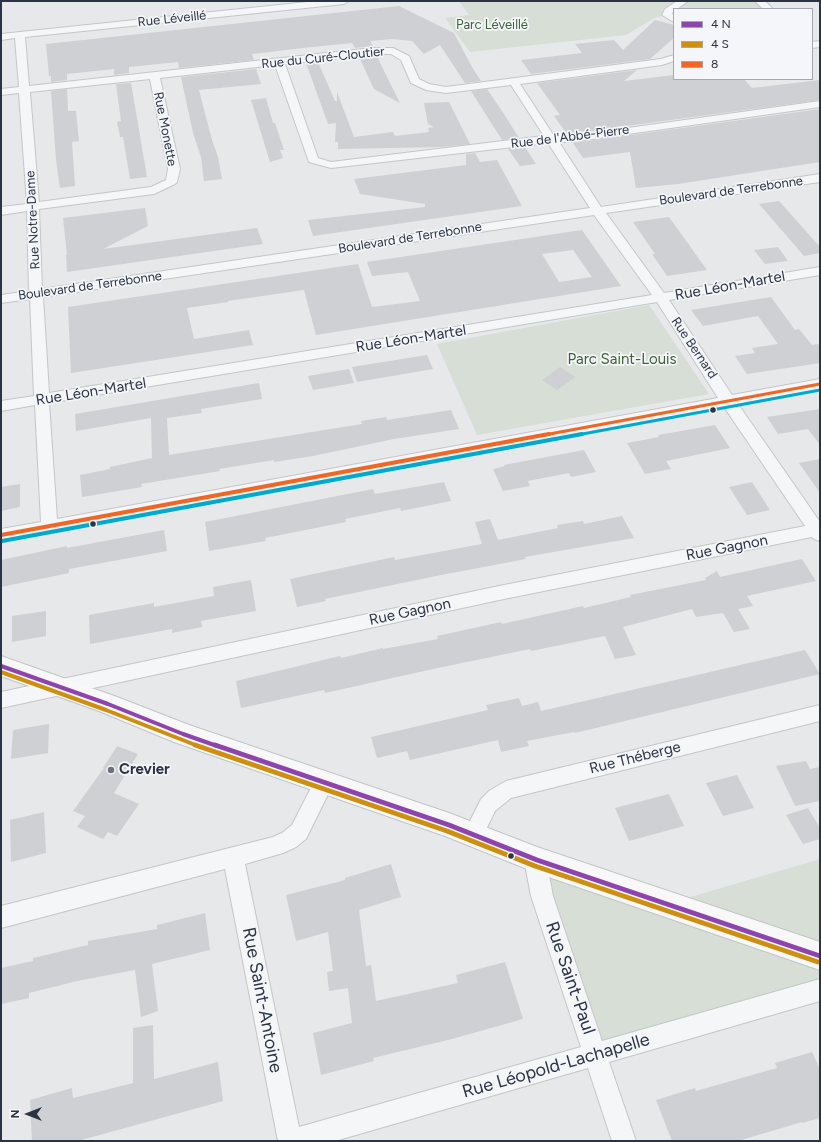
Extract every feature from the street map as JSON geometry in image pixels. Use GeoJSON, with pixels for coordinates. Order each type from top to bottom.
{"type":"FeatureCollection","features":[{"type":"Feature","properties":{"kind":"main road"},"geometry":{"type":"LineString","coordinates":[[1,666],[62,687],[184,734],[473,835],[538,860],[820,956]]}},
{"type":"Feature","properties":{"kind":"street","name":"Rue Léveillé"},"geometry":{"type":"LineString","coordinates":[[1,37],[344,1]]}},
{"type":"Feature","properties":{"kind":"street"},"geometry":{"type":"LineString","coordinates":[[673,18],[667,15],[668,11],[683,1]]}},
{"type":"Feature","properties":{"kind":"street"},"geometry":{"type":"LineString","coordinates":[[208,4],[210,15]]}},
{"type":"Feature","properties":{"kind":"street","name":"Rue Notre-Dame"},"geometry":{"type":"LineString","coordinates":[[20,35],[34,207],[36,294],[50,525]]}},
{"type":"Feature","properties":{"kind":"street","name":"Rue du Curé-Cloutier"},"geometry":{"type":"LineString","coordinates":[[1,92],[372,51],[393,51],[405,58],[415,81],[426,87],[446,90],[662,62],[673,58]]}},
{"type":"Feature","properties":{"kind":"street","name":"Rue de l'Abbé-Pierre"},"geometry":{"type":"LineString","coordinates":[[279,62],[313,160],[320,163],[343,164],[551,139],[579,138],[820,104]]}},
{"type":"Feature","properties":{"kind":"street","name":"Rue Monette"},"geometry":{"type":"LineString","coordinates":[[34,207],[154,190],[171,182],[174,169],[154,75]]}},
{"type":"Feature","properties":{"kind":"street","name":"Rue Bernard"},"geometry":{"type":"LineString","coordinates":[[514,82],[598,210],[660,297],[729,400],[760,450],[819,531]]}},
{"type":"Feature","properties":{"kind":"street","name":"Boulevard de Terrebonne"},"geometry":{"type":"LineString","coordinates":[[1,299],[820,178]]}},
{"type":"Feature","properties":{"kind":"street"},"geometry":{"type":"LineString","coordinates":[[1,211],[34,207]]}},
{"type":"Feature","properties":{"kind":"street","name":"Rue Léon-Martel"},"geometry":{"type":"LineString","coordinates":[[1,406],[820,271]]}},
{"type":"Feature","properties":{"kind":"street"},"geometry":{"type":"LineString","coordinates":[[1,535],[820,384]]}},
{"type":"Feature","properties":{"kind":"street","name":"Rue Gagnon"},"geometry":{"type":"LineString","coordinates":[[1,700],[499,593],[819,531]]}},
{"type":"Feature","properties":{"kind":"street","name":"Rue Théberge"},"geometry":{"type":"LineString","coordinates":[[473,835],[488,805],[496,796],[506,790],[820,713]]}},
{"type":"Feature","properties":{"kind":"street"},"geometry":{"type":"LineString","coordinates":[[1,917],[276,846],[294,836],[306,820],[324,782]]}},
{"type":"Feature","properties":{"kind":"street","name":"Rue Saint-Antoine"},"geometry":{"type":"LineString","coordinates":[[233,858],[291,1141]]}},
{"type":"Feature","properties":{"kind":"street","name":"Rue Saint-Paul"},"geometry":{"type":"LineString","coordinates":[[538,860],[537,870],[542,896],[624,1141]]}},
{"type":"Feature","properties":{"kind":"street","name":"Rue Léopold-Lachapelle"},"geometry":{"type":"LineString","coordinates":[[291,1141],[820,990]]}},
{"type":"Feature","properties":{"kind":"green space","name":"Parc Léveillé"},"geometry":{"type":"Polygon","coordinates":[[[459,1],[671,1],[678,4],[683,1],[760,1],[767,8],[673,8],[673,18],[667,15],[654,18],[626,35],[470,52],[445,18],[469,15],[459,1]]]}},
{"type":"Feature","properties":{"kind":"green space","name":"Parc Saint-Louis"},"geometry":{"type":"Polygon","coordinates":[[[649,305],[709,394],[477,435],[437,344],[649,305]]]}},
{"type":"Feature","properties":{"kind":"green space"},"geometry":{"type":"Polygon","coordinates":[[[820,859],[820,947],[684,899],[820,859]]]}},
{"type":"Feature","properties":{"kind":"green space"},"geometry":{"type":"Polygon","coordinates":[[[537,870],[820,956],[820,990],[596,1054],[537,870]]]}},
{"type":"Feature","properties":{"kind":"building"},"geometry":{"type":"Polygon","coordinates":[[[399,6],[454,33],[481,81],[465,83],[440,45],[424,54],[412,41],[392,39],[370,41],[373,46],[355,48],[352,43],[252,54],[254,60],[179,68],[178,62],[129,67],[129,73],[114,75],[114,69],[67,74],[67,80],[51,82],[51,76],[49,76],[46,44],[399,6]]]}},
{"type":"Feature","properties":{"kind":"building"},"geometry":{"type":"Polygon","coordinates":[[[655,20],[673,25],[673,39],[650,59],[531,74],[521,60],[582,53],[575,44],[614,40],[623,50],[655,20]]]}},
{"type":"Feature","properties":{"kind":"building"},"geometry":{"type":"Polygon","coordinates":[[[377,56],[400,103],[374,89],[359,57],[377,56]]]}},
{"type":"Feature","properties":{"kind":"building"},"geometry":{"type":"Polygon","coordinates":[[[318,62],[335,101],[337,101],[337,92],[354,137],[393,132],[395,136],[429,132],[428,128],[434,127],[428,124],[424,103],[449,102],[470,144],[441,147],[338,149],[338,142],[335,142],[336,123],[328,124],[306,63],[318,62]]]}},
{"type":"Feature","properties":{"kind":"building"},"geometry":{"type":"Polygon","coordinates":[[[256,69],[261,84],[199,90],[218,157],[222,179],[204,181],[201,157],[193,133],[181,77],[256,69]]]}},
{"type":"Feature","properties":{"kind":"building"},"geometry":{"type":"Polygon","coordinates":[[[637,70],[624,81],[673,75],[673,80],[745,80],[752,88],[820,80],[820,100],[567,134],[554,116],[560,115],[537,83],[637,70]]]}},
{"type":"Feature","properties":{"kind":"building"},"geometry":{"type":"Polygon","coordinates":[[[131,83],[147,177],[130,179],[123,137],[120,137],[117,122],[121,121],[116,84],[131,83]]]}},
{"type":"Feature","properties":{"kind":"building"},"geometry":{"type":"Polygon","coordinates":[[[67,89],[68,111],[76,111],[79,141],[72,142],[75,186],[60,188],[56,160],[51,91],[67,89]]]}},
{"type":"Feature","properties":{"kind":"building"},"geometry":{"type":"Polygon","coordinates":[[[487,89],[519,138],[502,140],[471,91],[487,89]]]}},
{"type":"Feature","properties":{"kind":"building"},"geometry":{"type":"Polygon","coordinates":[[[266,98],[273,123],[275,123],[284,150],[280,150],[283,158],[270,162],[251,100],[266,98]]]}},
{"type":"Feature","properties":{"kind":"building"},"geometry":{"type":"Polygon","coordinates":[[[820,109],[820,162],[678,184],[636,188],[630,152],[583,158],[573,143],[820,109]]]}},
{"type":"Feature","properties":{"kind":"building"},"geometry":{"type":"Polygon","coordinates":[[[525,147],[536,164],[520,166],[508,149],[525,147]]]}},
{"type":"Feature","properties":{"kind":"building"},"geometry":{"type":"Polygon","coordinates":[[[475,153],[480,162],[497,160],[522,206],[313,236],[308,220],[425,207],[425,204],[360,194],[354,179],[466,165],[466,154],[475,153]]]}},
{"type":"Feature","properties":{"kind":"building"},"geometry":{"type":"Polygon","coordinates":[[[779,201],[820,247],[820,253],[804,256],[759,204],[779,201]]]}},
{"type":"Feature","properties":{"kind":"building"},"geometry":{"type":"Polygon","coordinates":[[[145,208],[148,226],[103,249],[257,228],[263,244],[67,272],[67,255],[63,218],[145,208]]]}},
{"type":"Feature","properties":{"kind":"building"},"geometry":{"type":"Polygon","coordinates":[[[669,217],[707,270],[667,276],[652,254],[655,254],[633,222],[669,217]]]}},
{"type":"Feature","properties":{"kind":"building"},"geometry":{"type":"Polygon","coordinates":[[[582,230],[621,286],[316,335],[304,290],[228,301],[187,308],[194,339],[249,330],[253,345],[71,373],[68,307],[358,264],[372,307],[420,301],[408,272],[372,276],[367,262],[582,230]],[[573,250],[542,254],[559,282],[592,277],[573,250]]]}},
{"type":"Feature","properties":{"kind":"building"},"geometry":{"type":"Polygon","coordinates":[[[778,247],[788,261],[765,264],[754,250],[778,247]]]}},
{"type":"Feature","properties":{"kind":"building"},"geometry":{"type":"Polygon","coordinates":[[[771,297],[795,330],[799,329],[812,345],[820,344],[820,363],[747,374],[735,356],[755,353],[752,348],[778,344],[758,316],[703,326],[691,310],[771,297]]]}},
{"type":"Feature","properties":{"kind":"building"},"geometry":{"type":"Polygon","coordinates":[[[427,355],[433,369],[357,382],[352,367],[427,355]]]}},
{"type":"Feature","properties":{"kind":"building"},"geometry":{"type":"Polygon","coordinates":[[[560,367],[575,377],[557,390],[542,380],[560,367]]]}},
{"type":"Feature","properties":{"kind":"building"},"geometry":{"type":"Polygon","coordinates":[[[349,369],[354,383],[313,390],[308,376],[349,369]]]}},
{"type":"Feature","properties":{"kind":"building"},"geometry":{"type":"Polygon","coordinates":[[[259,383],[262,399],[201,409],[202,413],[167,418],[169,455],[362,424],[361,421],[386,417],[387,420],[451,410],[459,429],[394,439],[313,456],[274,462],[274,460],[219,469],[220,471],[141,484],[142,487],[82,497],[80,475],[152,458],[151,418],[76,431],[75,414],[259,383]]]}},
{"type":"Feature","properties":{"kind":"building"},"geometry":{"type":"Polygon","coordinates":[[[820,409],[820,445],[808,429],[778,434],[767,417],[820,409]]]}},
{"type":"Feature","properties":{"kind":"building"},"geometry":{"type":"Polygon","coordinates":[[[715,425],[730,448],[666,461],[671,469],[645,474],[627,443],[659,437],[658,435],[715,425]]]}},
{"type":"Feature","properties":{"kind":"building"},"geometry":{"type":"Polygon","coordinates":[[[584,450],[596,472],[571,477],[569,473],[528,481],[530,486],[503,491],[493,469],[505,466],[504,465],[584,450]]]}},
{"type":"Feature","properties":{"kind":"building"},"geometry":{"type":"Polygon","coordinates":[[[820,459],[820,493],[799,463],[820,459]]]}},
{"type":"Feature","properties":{"kind":"building"},"geometry":{"type":"Polygon","coordinates":[[[444,482],[451,501],[401,511],[400,508],[345,519],[346,522],[265,538],[266,541],[209,551],[205,522],[373,489],[375,494],[444,482]]]}},
{"type":"Feature","properties":{"kind":"building"},"geometry":{"type":"Polygon","coordinates":[[[752,482],[770,510],[747,515],[729,487],[752,482]]]}},
{"type":"Feature","properties":{"kind":"building"},"geometry":{"type":"Polygon","coordinates":[[[20,484],[20,507],[1,511],[1,487],[20,484]]]}},
{"type":"Feature","properties":{"kind":"building"},"geometry":{"type":"Polygon","coordinates":[[[622,516],[634,538],[525,557],[526,559],[325,599],[326,601],[297,607],[290,579],[394,557],[395,560],[482,544],[475,522],[490,519],[498,540],[558,528],[557,525],[583,521],[584,524],[622,516]]]}},
{"type":"Feature","properties":{"kind":"building"},"geometry":{"type":"Polygon","coordinates":[[[164,530],[167,551],[69,569],[69,573],[1,587],[1,560],[67,546],[67,548],[164,530]]]}},
{"type":"Feature","properties":{"kind":"building"},"geometry":{"type":"Polygon","coordinates":[[[802,559],[816,581],[747,596],[753,606],[738,609],[750,629],[734,632],[723,613],[696,617],[692,609],[623,627],[636,655],[615,659],[605,636],[531,651],[530,649],[325,693],[324,690],[241,708],[236,681],[340,656],[341,658],[383,648],[438,639],[437,636],[501,622],[502,624],[583,606],[584,608],[631,597],[630,595],[706,580],[705,578],[717,571],[720,577],[802,559]]]}},
{"type":"Feature","properties":{"kind":"building"},"geometry":{"type":"Polygon","coordinates":[[[251,580],[256,611],[201,621],[202,627],[172,633],[172,629],[90,644],[89,615],[154,603],[154,607],[214,596],[213,587],[251,580]]]}},
{"type":"Feature","properties":{"kind":"building"},"geometry":{"type":"Polygon","coordinates":[[[46,611],[46,636],[12,642],[12,616],[46,611]]]}},
{"type":"Feature","properties":{"kind":"building"},"geometry":{"type":"Polygon","coordinates":[[[805,650],[820,674],[575,733],[527,741],[529,746],[501,752],[498,740],[410,760],[407,751],[377,758],[371,737],[488,710],[486,705],[519,698],[522,706],[538,702],[541,711],[805,650]]]}},
{"type":"Feature","properties":{"kind":"building"},"geometry":{"type":"Polygon","coordinates":[[[49,724],[48,753],[11,759],[13,730],[49,724]]]}},
{"type":"Feature","properties":{"kind":"building"},"geometry":{"type":"Polygon","coordinates":[[[117,746],[138,754],[114,793],[139,804],[117,836],[108,832],[103,839],[77,827],[85,816],[73,811],[104,768],[117,746]]]}},
{"type":"Feature","properties":{"kind":"building"},"geometry":{"type":"Polygon","coordinates":[[[806,761],[810,769],[820,767],[820,801],[795,806],[776,766],[806,761]]]}},
{"type":"Feature","properties":{"kind":"building"},"geometry":{"type":"Polygon","coordinates":[[[737,775],[754,808],[723,816],[706,783],[737,775]]]}},
{"type":"Feature","properties":{"kind":"building"},"geometry":{"type":"Polygon","coordinates":[[[669,794],[684,826],[629,841],[615,808],[669,794]]]}},
{"type":"Feature","properties":{"kind":"building"},"geometry":{"type":"Polygon","coordinates":[[[808,808],[820,828],[820,839],[803,844],[786,815],[808,808]]]}},
{"type":"Feature","properties":{"kind":"building"},"geometry":{"type":"Polygon","coordinates":[[[44,812],[46,853],[11,862],[10,820],[44,812]]]}},
{"type":"Feature","properties":{"kind":"building"},"geometry":{"type":"Polygon","coordinates":[[[391,864],[401,897],[359,910],[366,966],[371,965],[376,1001],[458,983],[456,975],[505,962],[523,1019],[452,1039],[373,1058],[374,1061],[321,1075],[313,1033],[352,1023],[348,988],[329,991],[327,972],[333,971],[328,932],[296,941],[286,895],[345,880],[345,878],[391,864]]]}},
{"type":"Feature","properties":{"kind":"building"},"geometry":{"type":"Polygon","coordinates":[[[205,913],[210,950],[152,964],[158,1011],[141,1017],[135,970],[77,981],[29,993],[29,998],[1,1004],[1,968],[33,961],[33,958],[88,945],[88,941],[157,929],[157,925],[205,913]]]}},
{"type":"Feature","properties":{"kind":"building"},"geometry":{"type":"Polygon","coordinates":[[[153,1025],[154,1079],[218,1062],[223,1101],[78,1141],[32,1141],[30,1100],[72,1088],[73,1098],[133,1083],[133,1028],[153,1025]]]}},
{"type":"Feature","properties":{"kind":"building"},"geometry":{"type":"Polygon","coordinates":[[[812,1052],[820,1069],[820,1118],[738,1141],[672,1141],[656,1100],[695,1088],[696,1091],[777,1068],[775,1063],[812,1052]]]}},
{"type":"Feature","properties":{"kind":"transit line","name":"8"},"geometry":{"type":"LineString","coordinates":[[1,535],[820,384]]}},
{"type":"Feature","properties":{"kind":"transit line"},"geometry":{"type":"LineString","coordinates":[[2,541],[820,390]]}},
{"type":"Feature","properties":{"kind":"transit line"},"geometry":{"type":"LineString","coordinates":[[1,666],[108,704],[183,734],[449,825],[537,860],[820,956]]}},
{"type":"Feature","properties":{"kind":"transit line"},"geometry":{"type":"LineString","coordinates":[[1,672],[106,710],[181,740],[447,831],[535,866],[818,962]]}},
{"type":"Feature","properties":{"kind":"place","name":"Crevier"},"geometry":{"type":"Point","coordinates":[111,770]}}]}
